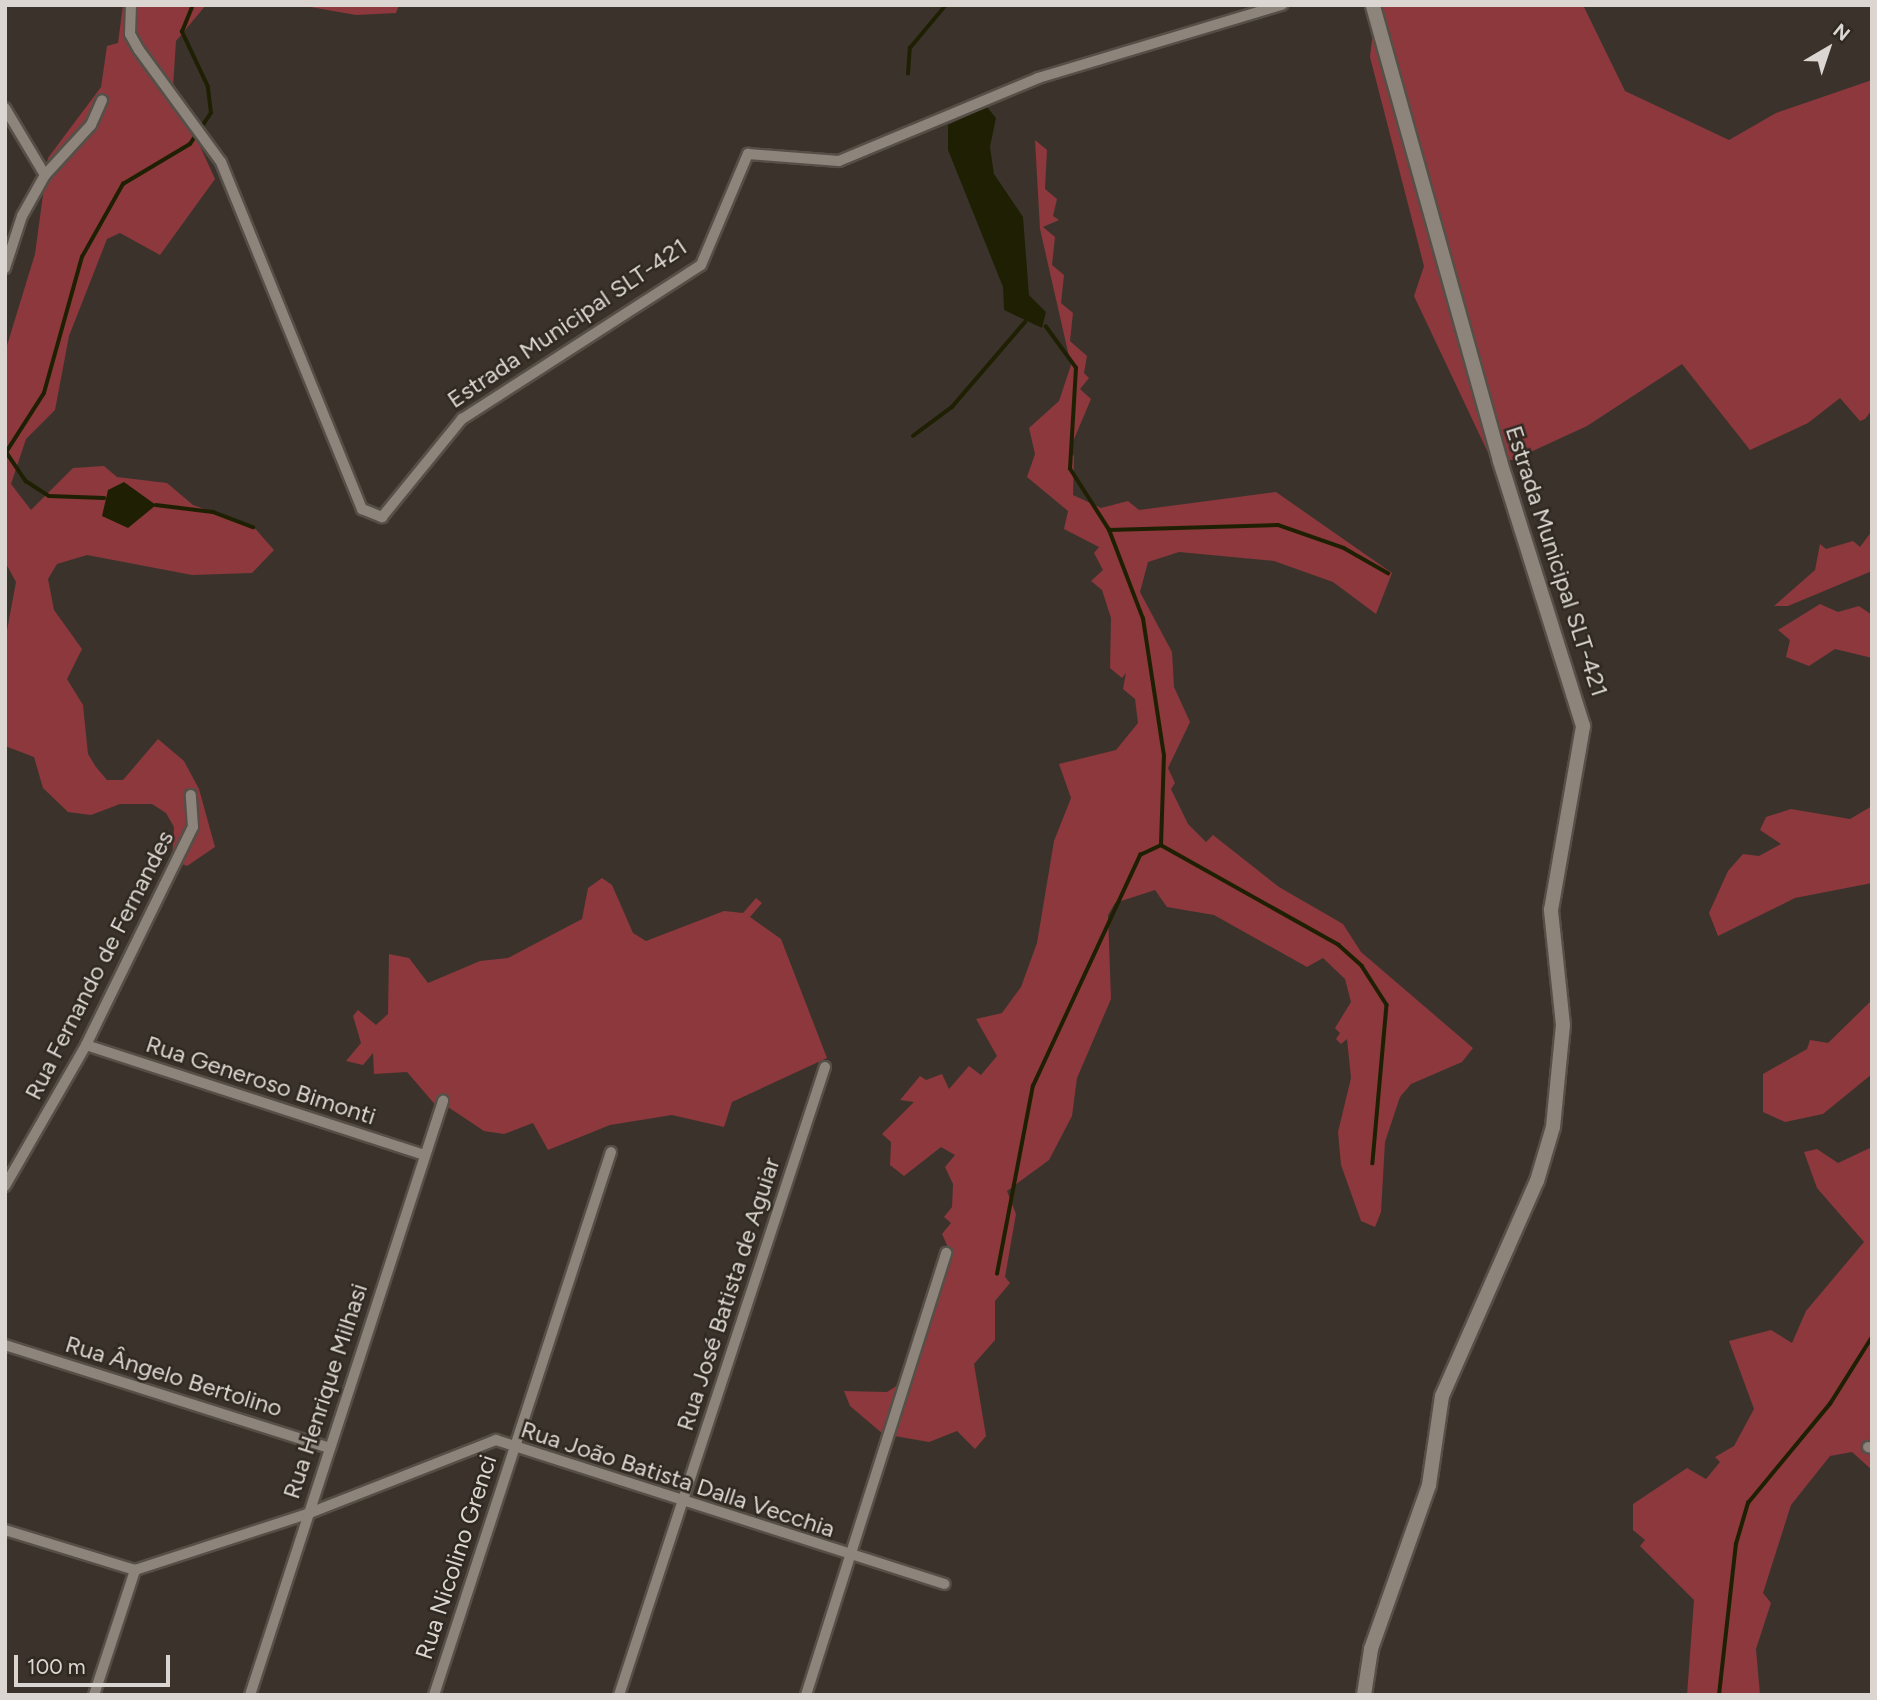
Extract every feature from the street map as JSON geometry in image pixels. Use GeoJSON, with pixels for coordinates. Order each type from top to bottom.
{"type":"FeatureCollection","features":[{"type":"Feature","properties":{"kind":"street","name":"Estrada Municipal SLT-421"},"geometry":{"type":"LineString","coordinates":[[131,5],[130,21],[139,50],[221,162],[362,509],[382,517],[462,419],[701,265],[748,154],[838,161],[1038,78],[1282,5]]}},
{"type":"Feature","properties":{"kind":"street","name":"Estrada Municipal SLT-421"},"geometry":{"type":"LineString","coordinates":[[1364,1695],[1371,1649],[1429,1485],[1445,1386],[1537,1181],[1553,1127],[1563,1025],[1550,910],[1583,726],[1500,461],[1373,5]]}},
{"type":"Feature","properties":{"kind":"street"},"geometry":{"type":"LineString","coordinates":[[5,268],[22,216],[45,175],[91,125],[102,100]]}},
{"type":"Feature","properties":{"kind":"street"},"geometry":{"type":"LineString","coordinates":[[5,108],[45,175]]}},
{"type":"Feature","properties":{"kind":"street","name":"Rua Fernando de Fernandes"},"geometry":{"type":"LineString","coordinates":[[5,1186],[86,1045],[193,827],[191,795]]}},
{"type":"Feature","properties":{"kind":"street","name":"Rua Generoso Bimonti"},"geometry":{"type":"LineString","coordinates":[[86,1045],[424,1155]]}},
{"type":"Feature","properties":{"kind":"street","name":"Rua José Batista de Aguiar"},"geometry":{"type":"LineString","coordinates":[[619,1695],[825,1067]]}},
{"type":"Feature","properties":{"kind":"street","name":"Rua Henrique Milhasi"},"geometry":{"type":"LineString","coordinates":[[250,1695],[443,1101]]}},
{"type":"Feature","properties":{"kind":"street","name":"Rua Nicolino Grenci"},"geometry":{"type":"LineString","coordinates":[[434,1695],[611,1152]]}},
{"type":"Feature","properties":{"kind":"street"},"geometry":{"type":"LineString","coordinates":[[806,1695],[946,1252]]}},
{"type":"Feature","properties":{"kind":"street","name":"Rua Ângelo Bertolino"},"geometry":{"type":"LineString","coordinates":[[5,1345],[330,1448]]}},
{"type":"Feature","properties":{"kind":"street","name":"Rua João Batista Dalla Vecchia"},"geometry":{"type":"LineString","coordinates":[[135,1570],[307,1514],[478,1443],[513,1446],[849,1558],[944,1584]]}},
{"type":"Feature","properties":{"kind":"street"},"geometry":{"type":"LineString","coordinates":[[5,1530],[135,1570],[94,1695]]}},
{"type":"Feature","properties":{"kind":"shaded area"},"geometry":{"type":"Polygon","coordinates":[[[123,5],[206,5],[176,41],[173,87],[215,179],[160,255],[120,233],[107,239],[69,336],[55,410],[26,439],[11,484],[31,510],[73,468],[104,466],[117,477],[167,483],[193,505],[253,526],[274,550],[252,573],[192,575],[87,555],[57,564],[48,579],[54,610],[82,649],[67,679],[83,705],[88,754],[96,767],[107,780],[123,780],[158,739],[184,761],[199,789],[215,847],[187,866],[172,860],[174,827],[166,813],[152,804],[120,804],[91,815],[68,812],[43,788],[34,757],[5,746],[5,641],[16,582],[5,562],[5,352],[35,254],[48,158],[101,87],[107,46],[118,43],[123,5]]]}},
{"type":"Feature","properties":{"kind":"shaded area"},"geometry":{"type":"Polygon","coordinates":[[[299,5],[399,5],[396,13],[356,15],[299,5]]]}},
{"type":"Feature","properties":{"kind":"shaded area"},"geometry":{"type":"Polygon","coordinates":[[[1376,5],[1583,5],[1625,91],[1729,140],[1776,113],[1872,80],[1872,410],[1865,419],[1860,421],[1840,398],[1808,423],[1750,450],[1682,364],[1587,426],[1513,460],[1491,459],[1414,296],[1424,266],[1370,57],[1376,5]]]}},
{"type":"Feature","properties":{"kind":"shaded area"},"geometry":{"type":"Polygon","coordinates":[[[987,107],[996,118],[990,147],[994,174],[1023,217],[1029,295],[1046,312],[1042,328],[1004,310],[1003,287],[948,150],[948,125],[987,107]]]}},
{"type":"Feature","properties":{"kind":"shaded area"},"geometry":{"type":"Polygon","coordinates":[[[1035,140],[1047,150],[1045,189],[1057,199],[1053,216],[1059,220],[1043,227],[1055,237],[1052,265],[1064,275],[1061,303],[1073,313],[1070,341],[1087,356],[1084,373],[1089,378],[1080,389],[1091,399],[1069,451],[1074,456],[1073,495],[1101,508],[1128,501],[1139,510],[1276,492],[1392,573],[1376,614],[1333,582],[1274,561],[1179,552],[1148,562],[1140,592],[1172,652],[1174,687],[1190,722],[1168,768],[1175,783],[1171,789],[1188,824],[1206,842],[1213,835],[1279,887],[1343,924],[1361,952],[1473,1048],[1462,1062],[1411,1084],[1400,1097],[1385,1142],[1381,1212],[1375,1227],[1361,1221],[1341,1165],[1338,1132],[1351,1078],[1347,1039],[1341,1044],[1336,1039],[1340,1033],[1335,1028],[1351,1002],[1345,979],[1323,958],[1307,967],[1214,915],[1167,907],[1155,890],[1115,903],[1108,915],[1111,999],[1077,1078],[1072,1116],[1049,1160],[1007,1191],[1016,1214],[1005,1277],[1010,1283],[995,1301],[995,1340],[974,1364],[986,1436],[975,1449],[957,1431],[929,1442],[883,1434],[850,1406],[844,1391],[887,1392],[901,1383],[950,1252],[942,1234],[951,1223],[944,1217],[952,1207],[953,1184],[945,1167],[955,1155],[941,1147],[904,1176],[890,1165],[891,1142],[882,1134],[914,1102],[900,1100],[920,1076],[926,1080],[942,1074],[949,1089],[969,1066],[981,1075],[997,1056],[976,1019],[1002,1013],[1021,987],[1037,943],[1054,841],[1071,798],[1059,764],[1116,750],[1138,723],[1135,699],[1123,689],[1126,673],[1122,678],[1110,668],[1111,618],[1102,590],[1091,581],[1103,570],[1094,553],[1099,547],[1064,529],[1068,511],[1027,477],[1035,454],[1029,428],[1059,401],[1071,365],[1040,229],[1035,140]]]}},
{"type":"Feature","properties":{"kind":"shaded area"},"geometry":{"type":"Polygon","coordinates":[[[124,482],[156,505],[128,528],[102,516],[108,490],[124,482]]]}},
{"type":"Feature","properties":{"kind":"shaded area"},"geometry":{"type":"Polygon","coordinates":[[[1872,531],[1872,571],[1788,606],[1774,606],[1815,570],[1820,544],[1826,549],[1853,541],[1860,547],[1872,531]]]}},
{"type":"Feature","properties":{"kind":"shaded area"},"geometry":{"type":"Polygon","coordinates":[[[1820,604],[1838,612],[1859,606],[1872,615],[1872,658],[1835,649],[1809,666],[1786,657],[1790,640],[1778,630],[1820,604]]]}},
{"type":"Feature","properties":{"kind":"shaded area"},"geometry":{"type":"Polygon","coordinates":[[[1872,806],[1872,883],[1795,898],[1718,936],[1709,913],[1728,871],[1743,854],[1759,856],[1781,844],[1760,830],[1766,817],[1791,809],[1850,819],[1872,806]]]}},
{"type":"Feature","properties":{"kind":"shaded area"},"geometry":{"type":"Polygon","coordinates":[[[602,878],[612,885],[633,933],[646,941],[724,911],[743,913],[756,898],[762,903],[750,917],[781,939],[827,1058],[732,1102],[724,1127],[672,1115],[610,1125],[548,1150],[533,1123],[504,1134],[484,1131],[445,1105],[438,1108],[407,1072],[374,1074],[373,1053],[363,1065],[346,1061],[361,1043],[353,1016],[358,1010],[376,1025],[388,1014],[389,954],[409,958],[428,983],[480,961],[508,958],[582,919],[588,888],[602,878]]]}},
{"type":"Feature","properties":{"kind":"shaded area"},"geometry":{"type":"Polygon","coordinates":[[[1872,1000],[1872,1074],[1823,1114],[1785,1122],[1763,1112],[1763,1074],[1807,1049],[1810,1040],[1828,1043],[1872,1000]]]}},
{"type":"Feature","properties":{"kind":"shaded area"},"geometry":{"type":"Polygon","coordinates":[[[1872,1147],[1872,1470],[1852,1452],[1830,1456],[1791,1505],[1763,1593],[1771,1603],[1756,1649],[1760,1695],[1687,1695],[1694,1600],[1640,1546],[1645,1540],[1633,1530],[1633,1504],[1687,1468],[1706,1479],[1720,1462],[1715,1457],[1734,1446],[1754,1409],[1729,1341],[1771,1330],[1792,1343],[1806,1311],[1864,1242],[1817,1188],[1804,1152],[1817,1149],[1838,1163],[1872,1147]]]}},
{"type":"Feature","properties":{"kind":"waterway"},"geometry":{"type":"LineString","coordinates":[[5,454],[44,393],[82,257],[123,184],[190,144],[211,113],[208,87],[182,32],[193,5]]}},
{"type":"Feature","properties":{"kind":"waterway"},"geometry":{"type":"LineString","coordinates":[[908,74],[910,48],[946,5]]}},
{"type":"Feature","properties":{"kind":"waterway"},"geometry":{"type":"LineString","coordinates":[[913,436],[952,407],[1025,322]]}},
{"type":"Feature","properties":{"kind":"waterway"},"geometry":{"type":"LineString","coordinates":[[997,1274],[1033,1086],[1140,855],[1161,845],[1164,756],[1143,619],[1109,530],[1070,469],[1076,368],[1046,327]]}},
{"type":"Feature","properties":{"kind":"waterway"},"geometry":{"type":"LineString","coordinates":[[7,453],[26,481],[49,496],[104,498]]}},
{"type":"Feature","properties":{"kind":"waterway"},"geometry":{"type":"LineString","coordinates":[[156,505],[213,512],[253,527]]}},
{"type":"Feature","properties":{"kind":"waterway"},"geometry":{"type":"LineString","coordinates":[[1109,530],[1278,525],[1344,548],[1388,573]]}},
{"type":"Feature","properties":{"kind":"waterway"},"geometry":{"type":"LineString","coordinates":[[1161,845],[1339,945],[1362,966],[1387,1005],[1373,1163]]}},
{"type":"Feature","properties":{"kind":"waterway"},"geometry":{"type":"LineString","coordinates":[[1719,1695],[1736,1544],[1748,1503],[1830,1404],[1872,1337]]}}]}
